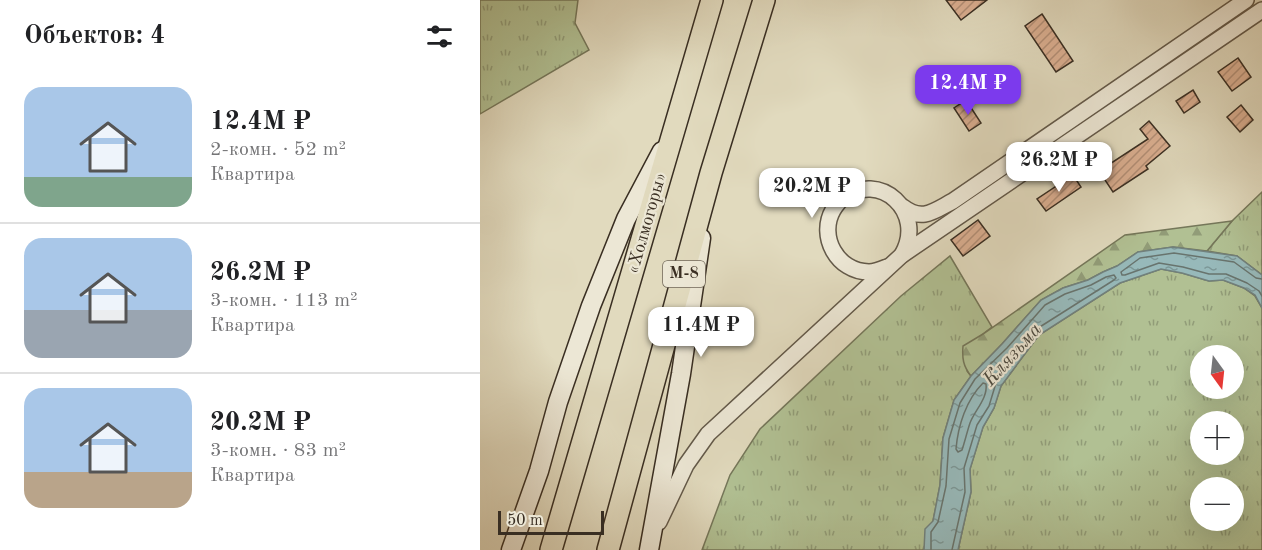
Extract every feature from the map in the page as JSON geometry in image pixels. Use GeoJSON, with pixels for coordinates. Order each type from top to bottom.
{"type":"FeatureCollection","features":[{"type":"Feature","properties":{"kind":"highway","name":"«Холмогоры»"},"geometry":{"type":"LineString","coordinates":[[551,550],[712,0]]}},
{"type":"Feature","properties":{"kind":"highway","name":"М-8"},"geometry":{"type":"LineString","coordinates":[[608,550],[711,173],[764,0]]}},
{"type":"Feature","properties":{"kind":"main road"},"geometry":{"type":"LineString","coordinates":[[511,550],[539,471],[558,402],[591,306],[626,219],[675,126]]}},
{"type":"Feature","properties":{"kind":"main road"},"geometry":{"type":"LineString","coordinates":[[651,544],[681,375],[711,173]]}},
{"type":"Feature","properties":{"kind":"street"},"geometry":{"type":"LineString","coordinates":[[903,207],[909,223],[909,241],[896,260],[869,272],[854,269],[839,260],[830,245],[827,230],[829,217],[837,203],[850,193],[872,189],[886,193],[903,207],[909,212],[916,215],[928,214],[953,201],[1246,0]]}},
{"type":"Feature","properties":{"kind":"street"},"geometry":{"type":"LineString","coordinates":[[651,544],[671,494],[686,465],[708,434],[896,260],[1262,10]]}},
{"type":"Feature","properties":{"kind":"green space"},"geometry":{"type":"Polygon","coordinates":[[[480,0],[578,0],[575,23],[589,50],[480,114],[480,0]]]}},
{"type":"Feature","properties":{"kind":"green space"},"geometry":{"type":"Polygon","coordinates":[[[1262,192],[1262,275],[1237,256],[1207,251],[1232,221],[1262,192]]]}},
{"type":"Feature","properties":{"kind":"green space"},"geometry":{"type":"Polygon","coordinates":[[[1232,221],[1207,251],[1173,247],[1138,252],[1117,266],[1088,280],[1063,288],[1041,300],[971,376],[966,369],[963,346],[1125,235],[1232,221]]]}},
{"type":"Feature","properties":{"kind":"green space"},"geometry":{"type":"Polygon","coordinates":[[[950,256],[992,327],[983,334],[967,371],[971,376],[954,400],[943,438],[940,485],[933,521],[924,550],[702,550],[730,475],[760,429],[901,296],[950,256]]]}},
{"type":"Feature","properties":{"kind":"green space"},"geometry":{"type":"Polygon","coordinates":[[[1161,269],[1209,281],[1223,280],[1244,288],[1255,296],[1262,308],[1262,550],[958,550],[971,492],[970,469],[983,427],[994,408],[1001,386],[1039,335],[1120,283],[1161,269]]]}},
{"type":"Feature","properties":{"kind":"water","name":"Клязьма"},"geometry":{"type":"Polygon","coordinates":[[[1173,247],[1237,256],[1262,275],[1262,308],[1255,295],[1244,288],[1223,280],[1209,281],[1161,269],[1120,283],[1039,335],[1001,386],[994,408],[983,427],[970,469],[971,492],[958,550],[924,550],[925,529],[933,521],[940,485],[943,438],[954,400],[971,376],[1041,300],[1063,288],[1088,280],[1117,266],[1138,252],[1173,247]]]}},
{"type":"Feature","properties":{"kind":"building"},"geometry":{"type":"Polygon","coordinates":[[[946,0],[987,0],[961,20],[946,0]]]}},
{"type":"Feature","properties":{"kind":"building"},"geometry":{"type":"Polygon","coordinates":[[[1042,14],[1073,61],[1056,72],[1025,26],[1042,14]]]}},
{"type":"Feature","properties":{"kind":"building"},"geometry":{"type":"Polygon","coordinates":[[[1238,58],[1251,77],[1232,91],[1218,72],[1238,58]]]}},
{"type":"Feature","properties":{"kind":"building"},"geometry":{"type":"Polygon","coordinates":[[[1003,70],[1016,85],[996,102],[983,87],[1003,70]]]}},
{"type":"Feature","properties":{"kind":"building"},"geometry":{"type":"Polygon","coordinates":[[[1193,90],[1200,102],[1184,113],[1176,101],[1193,90]]]}},
{"type":"Feature","properties":{"kind":"building"},"geometry":{"type":"Polygon","coordinates":[[[966,100],[981,123],[969,131],[954,108],[966,100]]]}},
{"type":"Feature","properties":{"kind":"building"},"geometry":{"type":"Polygon","coordinates":[[[1241,105],[1253,120],[1240,132],[1227,117],[1241,105]]]}},
{"type":"Feature","properties":{"kind":"building"},"geometry":{"type":"Polygon","coordinates":[[[1149,121],[1170,146],[1146,166],[1148,169],[1113,192],[1099,171],[1148,139],[1140,129],[1149,121]]]}},
{"type":"Feature","properties":{"kind":"building"},"geometry":{"type":"Polygon","coordinates":[[[1073,175],[1081,187],[1046,211],[1037,199],[1073,175]]]}},
{"type":"Feature","properties":{"kind":"building"},"geometry":{"type":"Polygon","coordinates":[[[978,220],[990,236],[963,256],[951,240],[978,220]]]}}]}
